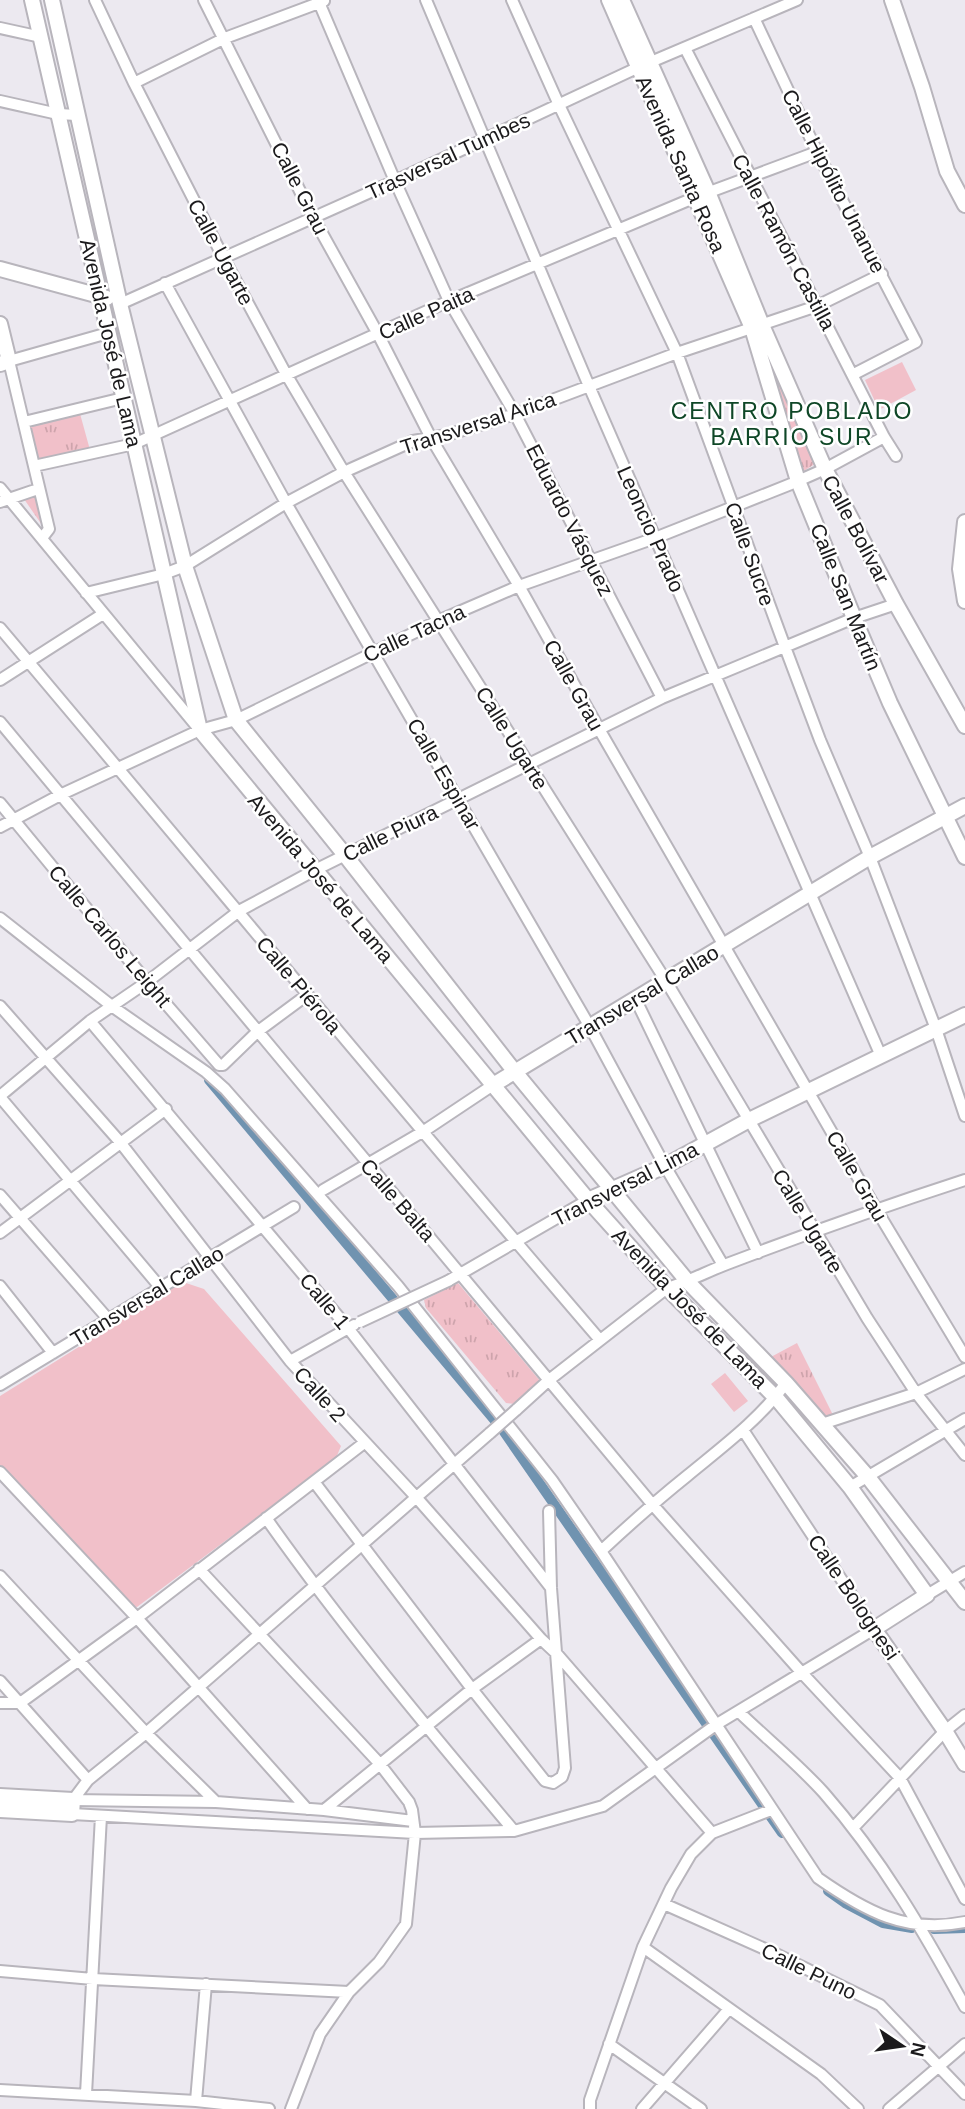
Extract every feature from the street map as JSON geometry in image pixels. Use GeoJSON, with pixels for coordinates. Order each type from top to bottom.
{"type":"FeatureCollection","features":[{"type":"Feature","properties":{"kind":"main road","name":"Avenida José de Lama"},"geometry":{"type":"LineString","coordinates":[[32,0],[200,730],[588,1200],[667,1288],[775,1398],[850,1487],[927,1595]]}},
{"type":"Feature","properties":{"kind":"main road","name":"Avenida José de Lama"},"geometry":{"type":"LineString","coordinates":[[52,0],[120,304],[185,566],[236,720],[515,1072],[688,1282],[786,1384],[868,1477],[965,1602]]}},
{"type":"Feature","properties":{"kind":"main road","name":"Avenida Santa Rosa"},"geometry":{"type":"LineString","coordinates":[[609,0],[644,65],[757,326]]}},
{"type":"Feature","properties":{"kind":"main road","name":"Avenida Santa Rosa"},"geometry":{"type":"LineString","coordinates":[[622,0],[644,65]]}},
{"type":"Feature","properties":{"kind":"main road"},"geometry":{"type":"LineString","coordinates":[[892,0],[947,171],[965,205]]}},
{"type":"Feature","properties":{"kind":"main road"},"geometry":{"type":"LineString","coordinates":[[0,269],[120,304]]}},
{"type":"Feature","properties":{"kind":"main road"},"geometry":{"type":"LineString","coordinates":[[0,324],[4,362]]}},
{"type":"Feature","properties":{"kind":"main road","name":"Calle Bolívar"},"geometry":{"type":"LineString","coordinates":[[757,326],[825,470],[965,726]]}},
{"type":"Feature","properties":{"kind":"main road","name":"Calle San Martín"},"geometry":{"type":"LineString","coordinates":[[757,326],[798,481],[890,703],[965,857]]}},
{"type":"Feature","properties":{"kind":"main road"},"geometry":{"type":"LineString","coordinates":[[965,522],[960,569],[965,601]]}},
{"type":"Feature","properties":{"kind":"main road","name":"Transversal Callao"},"geometry":{"type":"LineString","coordinates":[[493,1085],[870,857],[965,806]]}},
{"type":"Feature","properties":{"kind":"main road","name":"Transversal Lima"},"geometry":{"type":"LineString","coordinates":[[588,1200],[665,1166],[749,1120],[965,1015]]}},
{"type":"Feature","properties":{"kind":"main road"},"geometry":{"type":"LineString","coordinates":[[874,1629],[927,1595]]}},
{"type":"Feature","properties":{"kind":"main road","name":"Calle Bolognesi"},"geometry":{"type":"LineString","coordinates":[[874,1629],[965,1764]]}},
{"type":"Feature","properties":{"kind":"main road"},"geometry":{"type":"LineString","coordinates":[[0,1796],[73,1807]]}},
{"type":"Feature","properties":{"kind":"main road"},"geometry":{"type":"LineString","coordinates":[[0,1810],[73,1807]]}},
{"type":"Feature","properties":{"kind":"street","name":"Calle Ugarte"},"geometry":{"type":"LineString","coordinates":[[96,0],[134,83],[223,257],[286,374],[344,472],[666,981],[814,1233],[916,1392],[965,1455]]}},
{"type":"Feature","properties":{"kind":"street","name":"Calle Grau"},"geometry":{"type":"LineString","coordinates":[[204,0],[313,217],[378,334],[431,438],[519,586],[876,1209],[965,1357]]}},
{"type":"Feature","properties":{"kind":"street","name":"Leoncio Prado"},"geometry":{"type":"LineString","coordinates":[[426,0],[589,386],[881,1056]]}},
{"type":"Feature","properties":{"kind":"street","name":"Calle Sucre"},"geometry":{"type":"LineString","coordinates":[[512,0],[677,353],[732,508],[820,740],[870,857],[936,1029],[965,1116]]}},
{"type":"Feature","properties":{"kind":"street","name":"Trasversal Tumbes"},"geometry":{"type":"LineString","coordinates":[[120,304],[395,181],[644,65],[797,0]]}},
{"type":"Feature","properties":{"kind":"street"},"geometry":{"type":"LineString","coordinates":[[134,83],[225,38],[321,1]]}},
{"type":"Feature","properties":{"kind":"street","name":"Eduardo Vásquez"},"geometry":{"type":"LineString","coordinates":[[321,1],[395,181],[450,301],[515,414],[662,698]]}},
{"type":"Feature","properties":{"kind":"street","name":"Calle Hipólito Unanue"},"geometry":{"type":"LineString","coordinates":[[754,18],[817,152],[916,342],[854,374]]}},
{"type":"Feature","properties":{"kind":"street"},"geometry":{"type":"LineString","coordinates":[[0,28],[41,37]]}},
{"type":"Feature","properties":{"kind":"street","name":"Calle Ramón Castilla"},"geometry":{"type":"LineString","coordinates":[[685,48],[884,436],[897,456]]}},
{"type":"Feature","properties":{"kind":"street"},"geometry":{"type":"LineString","coordinates":[[0,101],[58,114],[76,115]]}},
{"type":"Feature","properties":{"kind":"street","name":"Calle Paita"},"geometry":{"type":"LineString","coordinates":[[34,466],[134,444],[450,301],[702,195],[817,152]]}},
{"type":"Feature","properties":{"kind":"street","name":"Transversal Arica"},"geometry":{"type":"LineString","coordinates":[[86,593],[164,574],[185,566],[286,503],[344,472],[413,441],[515,414],[677,353],[817,306],[882,274]]}},
{"type":"Feature","properties":{"kind":"street","name":"Calle Espinar"},"geometry":{"type":"LineString","coordinates":[[165,283],[286,503],[590,1027],[665,1166],[723,1265]]}},
{"type":"Feature","properties":{"kind":"street"},"geometry":{"type":"LineString","coordinates":[[43,537],[49,529],[24,422],[4,362],[108,333]]}},
{"type":"Feature","properties":{"kind":"street"},"geometry":{"type":"LineString","coordinates":[[24,422],[123,398]]}},
{"type":"Feature","properties":{"kind":"street","name":"Calle Tacna"},"geometry":{"type":"LineString","coordinates":[[0,827],[62,794],[200,730],[236,720],[438,621],[519,586],[655,538],[825,470],[884,436]]}},
{"type":"Feature","properties":{"kind":"street"},"geometry":{"type":"LineString","coordinates":[[0,488],[4,500],[43,537],[200,730]]}},
{"type":"Feature","properties":{"kind":"street"},"geometry":{"type":"LineString","coordinates":[[4,500],[38,489]]}},
{"type":"Feature","properties":{"kind":"street","name":"Calle Piura"},"geometry":{"type":"LineString","coordinates":[[0,1096],[90,1021],[147,982],[239,911],[314,870],[662,698],[854,618],[896,604]]}},
{"type":"Feature","properties":{"kind":"street"},"geometry":{"type":"LineString","coordinates":[[0,680],[103,614]]}},
{"type":"Feature","properties":{"kind":"street","name":"Calle Piérola"},"geometry":{"type":"LineString","coordinates":[[0,628],[600,1340]]}},
{"type":"Feature","properties":{"kind":"street","name":"Calle Balta"},"geometry":{"type":"LineString","coordinates":[[0,722],[652,1504],[802,1673],[900,1778],[965,1899]]}},
{"type":"Feature","properties":{"kind":"street","name":"Calle Carlos Leight"},"geometry":{"type":"LineString","coordinates":[[0,803],[216,1063],[223,1065],[257,1032]]}},
{"type":"Feature","properties":{"kind":"street"},"geometry":{"type":"LineString","coordinates":[[0,918],[113,1007],[206,1072],[235,1100],[398,1286],[552,1480],[818,1878],[850,1901],[880,1916],[921,1926],[948,1926],[965,1922]]}},
{"type":"Feature","properties":{"kind":"street"},"geometry":{"type":"LineString","coordinates":[[257,1032],[307,995]]}},
{"type":"Feature","properties":{"kind":"street"},"geometry":{"type":"LineString","coordinates":[[636,1000],[758,1253]]}},
{"type":"Feature","properties":{"kind":"street","name":"Calle 2"},"geometry":{"type":"LineString","coordinates":[[0,1006],[120,1142],[290,1361],[557,1654],[712,1833]]}},
{"type":"Feature","properties":{"kind":"street","name":"Calle 1"},"geometry":{"type":"LineString","coordinates":[[90,1021],[348,1328],[551,1588]]}},
{"type":"Feature","properties":{"kind":"street","name":"Transversal Callao"},"geometry":{"type":"LineString","coordinates":[[323,1189],[424,1131],[493,1085]]}},
{"type":"Feature","properties":{"kind":"street"},"geometry":{"type":"LineString","coordinates":[[0,1096],[160,1287]]}},
{"type":"Feature","properties":{"kind":"street"},"geometry":{"type":"LineString","coordinates":[[0,1233],[166,1110]]}},
{"type":"Feature","properties":{"kind":"street"},"geometry":{"type":"LineString","coordinates":[[73,1807],[88,1780],[146,1734],[549,1380],[667,1288],[876,1209],[965,1180]]}},
{"type":"Feature","properties":{"kind":"street"},"geometry":{"type":"LineString","coordinates":[[0,1195],[108,1319]]}},
{"type":"Feature","properties":{"kind":"street","name":"Transversal Lima"},"geometry":{"type":"LineString","coordinates":[[290,1361],[348,1328],[462,1274],[588,1200]]}},
{"type":"Feature","properties":{"kind":"street","name":"Transversal Callao"},"geometry":{"type":"LineString","coordinates":[[1,1382],[294,1206]]}},
{"type":"Feature","properties":{"kind":"street"},"geometry":{"type":"LineString","coordinates":[[0,1286],[53,1353]]}},
{"type":"Feature","properties":{"kind":"street"},"geometry":{"type":"LineString","coordinates":[[822,1424],[916,1392],[965,1370]]}},
{"type":"Feature","properties":{"kind":"street"},"geometry":{"type":"LineString","coordinates":[[601,1551],[652,1504],[743,1430],[786,1384]]}},
{"type":"Feature","properties":{"kind":"street"},"geometry":{"type":"LineString","coordinates":[[850,1487],[965,1419]]}},
{"type":"Feature","properties":{"kind":"street","name":"Calle Bolognesi"},"geometry":{"type":"LineString","coordinates":[[743,1430],[874,1629]]}},
{"type":"Feature","properties":{"kind":"street"},"geometry":{"type":"LineString","coordinates":[[0,1703],[20,1703],[137,1618],[364,1443]]}},
{"type":"Feature","properties":{"kind":"street"},"geometry":{"type":"LineString","coordinates":[[0,1472],[200,1687],[307,1809]]}},
{"type":"Feature","properties":{"kind":"street"},"geometry":{"type":"LineString","coordinates":[[315,1483],[472,1689],[545,1781],[553,1783],[562,1777],[565,1768],[551,1588],[549,1511]]}},
{"type":"Feature","properties":{"kind":"street"},"geometry":{"type":"LineString","coordinates":[[266,1518],[315,1587],[425,1726],[514,1831]]}},
{"type":"Feature","properties":{"kind":"street"},"geometry":{"type":"LineString","coordinates":[[199,1569],[379,1763],[409,1802],[413,1821],[415,1833],[406,1924],[379,1962],[349,1992],[320,2034],[290,2109]]}},
{"type":"Feature","properties":{"kind":"street"},"geometry":{"type":"LineString","coordinates":[[927,1595],[965,1572]]}},
{"type":"Feature","properties":{"kind":"street"},"geometry":{"type":"LineString","coordinates":[[0,1576],[146,1734],[216,1802]]}},
{"type":"Feature","properties":{"kind":"street"},"geometry":{"type":"LineString","coordinates":[[73,1807],[102,1816],[415,1833],[514,1831],[603,1806],[716,1725],[874,1629]]}},
{"type":"Feature","properties":{"kind":"street"},"geometry":{"type":"LineString","coordinates":[[324,1810],[425,1726],[541,1639]]}},
{"type":"Feature","properties":{"kind":"street"},"geometry":{"type":"LineString","coordinates":[[0,1681],[88,1780]]}},
{"type":"Feature","properties":{"kind":"street"},"geometry":{"type":"LineString","coordinates":[[739,1712],[822,1791],[853,1828],[921,1926],[965,2007]]}},
{"type":"Feature","properties":{"kind":"street"},"geometry":{"type":"LineString","coordinates":[[853,1828],[945,1731],[965,1715]]}},
{"type":"Feature","properties":{"kind":"street"},"geometry":{"type":"LineString","coordinates":[[73,1807],[216,1802],[324,1810],[413,1821]]}},
{"type":"Feature","properties":{"kind":"street"},"geometry":{"type":"LineString","coordinates":[[599,2109],[590,2105],[609,2044],[643,1947],[671,1888],[691,1854],[712,1833],[771,1810]]}},
{"type":"Feature","properties":{"kind":"street"},"geometry":{"type":"LineString","coordinates":[[86,2094],[102,1816]]}},
{"type":"Feature","properties":{"kind":"street","name":"Calle Puno"},"geometry":{"type":"LineString","coordinates":[[664,1904],[880,2005],[965,2094]]}},
{"type":"Feature","properties":{"kind":"street"},"geometry":{"type":"LineString","coordinates":[[643,1947],[821,2074],[858,2109]]}},
{"type":"Feature","properties":{"kind":"street"},"geometry":{"type":"LineString","coordinates":[[0,1971],[93,1979],[349,1992]]}},
{"type":"Feature","properties":{"kind":"street"},"geometry":{"type":"LineString","coordinates":[[196,2101],[206,1984]]}},
{"type":"Feature","properties":{"kind":"street"},"geometry":{"type":"LineString","coordinates":[[642,2109],[729,2009]]}},
{"type":"Feature","properties":{"kind":"street"},"geometry":{"type":"LineString","coordinates":[[609,2044],[702,2109]]}},
{"type":"Feature","properties":{"kind":"street"},"geometry":{"type":"LineString","coordinates":[[889,2109],[965,2044]]}},
{"type":"Feature","properties":{"kind":"street"},"geometry":{"type":"LineString","coordinates":[[0,2090],[196,2101],[269,2109]]}},
{"type":"Feature","properties":{"kind":"green space"},"geometry":{"type":"Polygon","coordinates":[[[765,338],[818,462],[799,474],[759,340],[765,338]]]}},
{"type":"Feature","properties":{"kind":"green space"},"geometry":{"type":"Polygon","coordinates":[[[902,362],[916,390],[879,410],[865,380],[902,362]]]}},
{"type":"Feature","properties":{"kind":"green space"},"geometry":{"type":"Polygon","coordinates":[[[79,410],[90,450],[39,463],[29,423],[79,410]]]}},
{"type":"Feature","properties":{"kind":"green space"},"geometry":{"type":"Polygon","coordinates":[[[37,494],[44,528],[24,499],[37,494]]]}},
{"type":"Feature","properties":{"kind":"green space"},"geometry":{"type":"Polygon","coordinates":[[[183,1282],[204,1289],[341,1446],[336,1458],[137,1607],[131,1606],[0,1467],[0,1396],[183,1282]]]}},
{"type":"Feature","properties":{"kind":"green space"},"geometry":{"type":"Polygon","coordinates":[[[458,1283],[541,1382],[515,1404],[506,1403],[426,1308],[424,1300],[458,1283]]]}},
{"type":"Feature","properties":{"kind":"green space"},"geometry":{"type":"Polygon","coordinates":[[[797,1343],[835,1419],[822,1424],[769,1358],[797,1343]]]}},
{"type":"Feature","properties":{"kind":"green space"},"geometry":{"type":"Polygon","coordinates":[[[725,1373],[748,1401],[734,1412],[711,1384],[725,1373]]]}},
{"type":"Feature","properties":{"kind":"waterway"},"geometry":{"type":"LineString","coordinates":[[209,1080],[502,1429],[782,1833]]}},
{"type":"Feature","properties":{"kind":"waterway"},"geometry":{"type":"LineString","coordinates":[[828,1891],[883,1923],[912,1928]]}},
{"type":"Feature","properties":{"kind":"waterway"},"geometry":{"type":"LineString","coordinates":[[934,1929],[965,1928]]}},
{"type":"Feature","properties":{"kind":"district","name":"CENTRO POBLADO BARRIO SUR"},"geometry":{"type":"Point","coordinates":[792,424]}}]}
